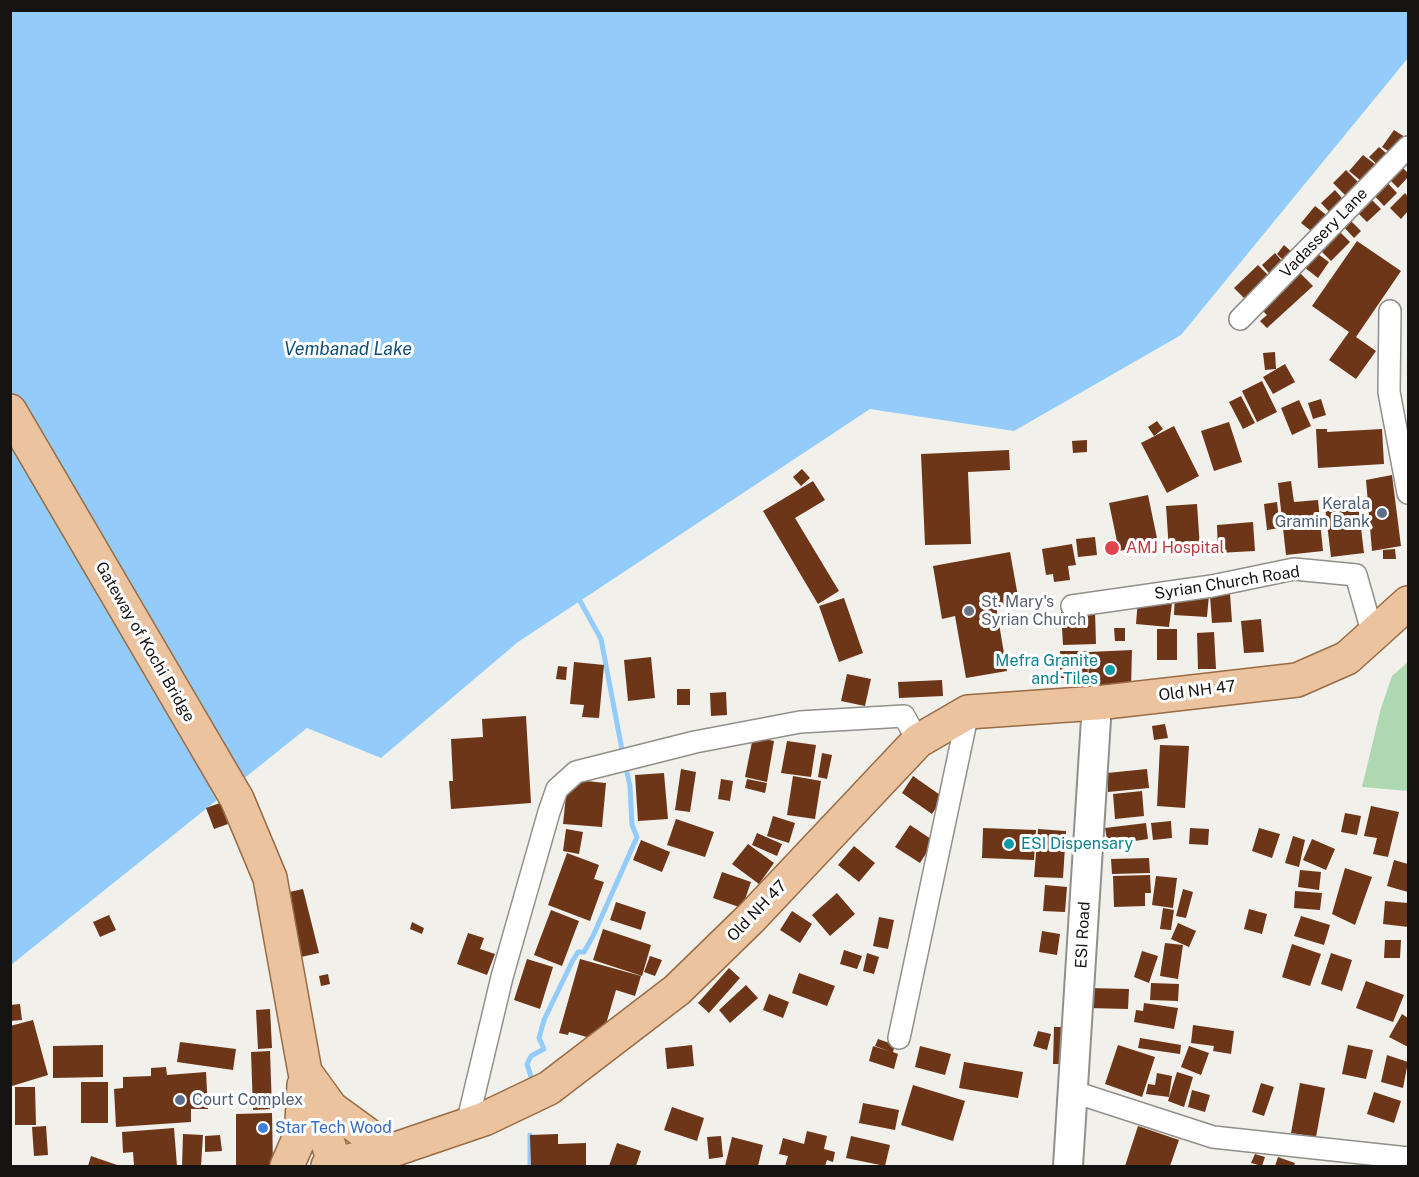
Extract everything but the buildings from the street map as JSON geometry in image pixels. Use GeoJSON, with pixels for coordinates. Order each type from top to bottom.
{"type":"FeatureCollection","features":[{"type":"Feature","properties":{"kind":"main road","name":"Gateway of Kochi Bridge"},"geometry":{"type":"LineString","coordinates":[[10,411],[237,799],[270,878],[305,1072]]}},
{"type":"Feature","properties":{"kind":"main road","name":"Old NH 47"},"geometry":{"type":"LineString","coordinates":[[331,1166],[390,1151],[484,1119],[549,1088],[677,990],[752,918],[918,741],[968,712],[1097,703],[1298,680],[1347,658],[1408,603]]}},
{"type":"Feature","properties":{"kind":"main road","name":"ESI Road"},"geometry":{"type":"LineString","coordinates":[[1068,1167],[1097,703]]}},
{"type":"Feature","properties":{"kind":"main road"},"geometry":{"type":"LineString","coordinates":[[305,1072],[331,1108],[390,1151]]}},
{"type":"Feature","properties":{"kind":"main road"},"geometry":{"type":"LineString","coordinates":[[305,1072],[331,1166]]}},
{"type":"Feature","properties":{"kind":"main road"},"geometry":{"type":"LineString","coordinates":[[287,1167],[302,1122],[305,1072]]}},
{"type":"Feature","properties":{"kind":"street","name":"Vadassery Lane"},"geometry":{"type":"LineString","coordinates":[[1240,319],[1408,147]]}},
{"type":"Feature","properties":{"kind":"street"},"geometry":{"type":"LineString","coordinates":[[1390,311],[1389,392],[1408,493]]}},
{"type":"Feature","properties":{"kind":"street","name":"Syrian Church Road"},"geometry":{"type":"LineString","coordinates":[[1072,606],[1212,586],[1293,569],[1356,574],[1373,635]]}},
{"type":"Feature","properties":{"kind":"street"},"geometry":{"type":"LineString","coordinates":[[899,1038],[968,712]]}},
{"type":"Feature","properties":{"kind":"street"},"geometry":{"type":"LineString","coordinates":[[467,1124],[502,977],[549,812],[557,789],[576,772],[695,742],[800,722],[904,716],[918,741]]}},
{"type":"Feature","properties":{"kind":"street"},"geometry":{"type":"LineString","coordinates":[[1074,1092],[1213,1137],[1408,1158]]}},
{"type":"Feature","properties":{"kind":"green space"},"geometry":{"type":"Polygon","coordinates":[[[1408,662],[1408,791],[1362,787],[1381,708],[1392,676],[1408,662]]]}},
{"type":"Feature","properties":{"kind":"water","name":"Vembanad Lake"},"geometry":{"type":"Polygon","coordinates":[[[11,11],[1408,11],[1408,58],[1181,335],[1014,431],[870,409],[518,642],[381,758],[307,728],[11,965],[11,11]]]}},
{"type":"Feature","properties":{"kind":"waterway"},"geometry":{"type":"LineString","coordinates":[[580,601],[601,639],[623,755]]}},
{"type":"Feature","properties":{"kind":"waterway"},"geometry":{"type":"LineString","coordinates":[[531,1077],[527,1064],[531,1056],[544,1049],[539,1038],[544,1020],[573,960],[578,952],[584,952],[593,936],[637,837],[632,825],[630,786],[625,764]]}},
{"type":"Feature","properties":{"kind":"waterway"},"geometry":{"type":"LineString","coordinates":[[530,1135],[530,1166]]}},
{"type":"Feature","properties":{"kind":"place","name":"Kerala Gramin Bank"},"geometry":{"type":"Point","coordinates":[1382,513]}},
{"type":"Feature","properties":{"kind":"place","name":"AMJ Hospital"},"geometry":{"type":"Point","coordinates":[1112,548]}},
{"type":"Feature","properties":{"kind":"place","name":"St. Mary's Syrian Church"},"geometry":{"type":"Point","coordinates":[969,611]}},
{"type":"Feature","properties":{"kind":"place","name":"Mefra Granite and Tiles"},"geometry":{"type":"Point","coordinates":[1110,670]}},
{"type":"Feature","properties":{"kind":"place","name":"ESI Dispensary"},"geometry":{"type":"Point","coordinates":[1009,844]}},
{"type":"Feature","properties":{"kind":"place","name":"Court Complex"},"geometry":{"type":"Point","coordinates":[180,1100]}},
{"type":"Feature","properties":{"kind":"place","name":"Star Tech Wood"},"geometry":{"type":"Point","coordinates":[263,1128]}}]}
